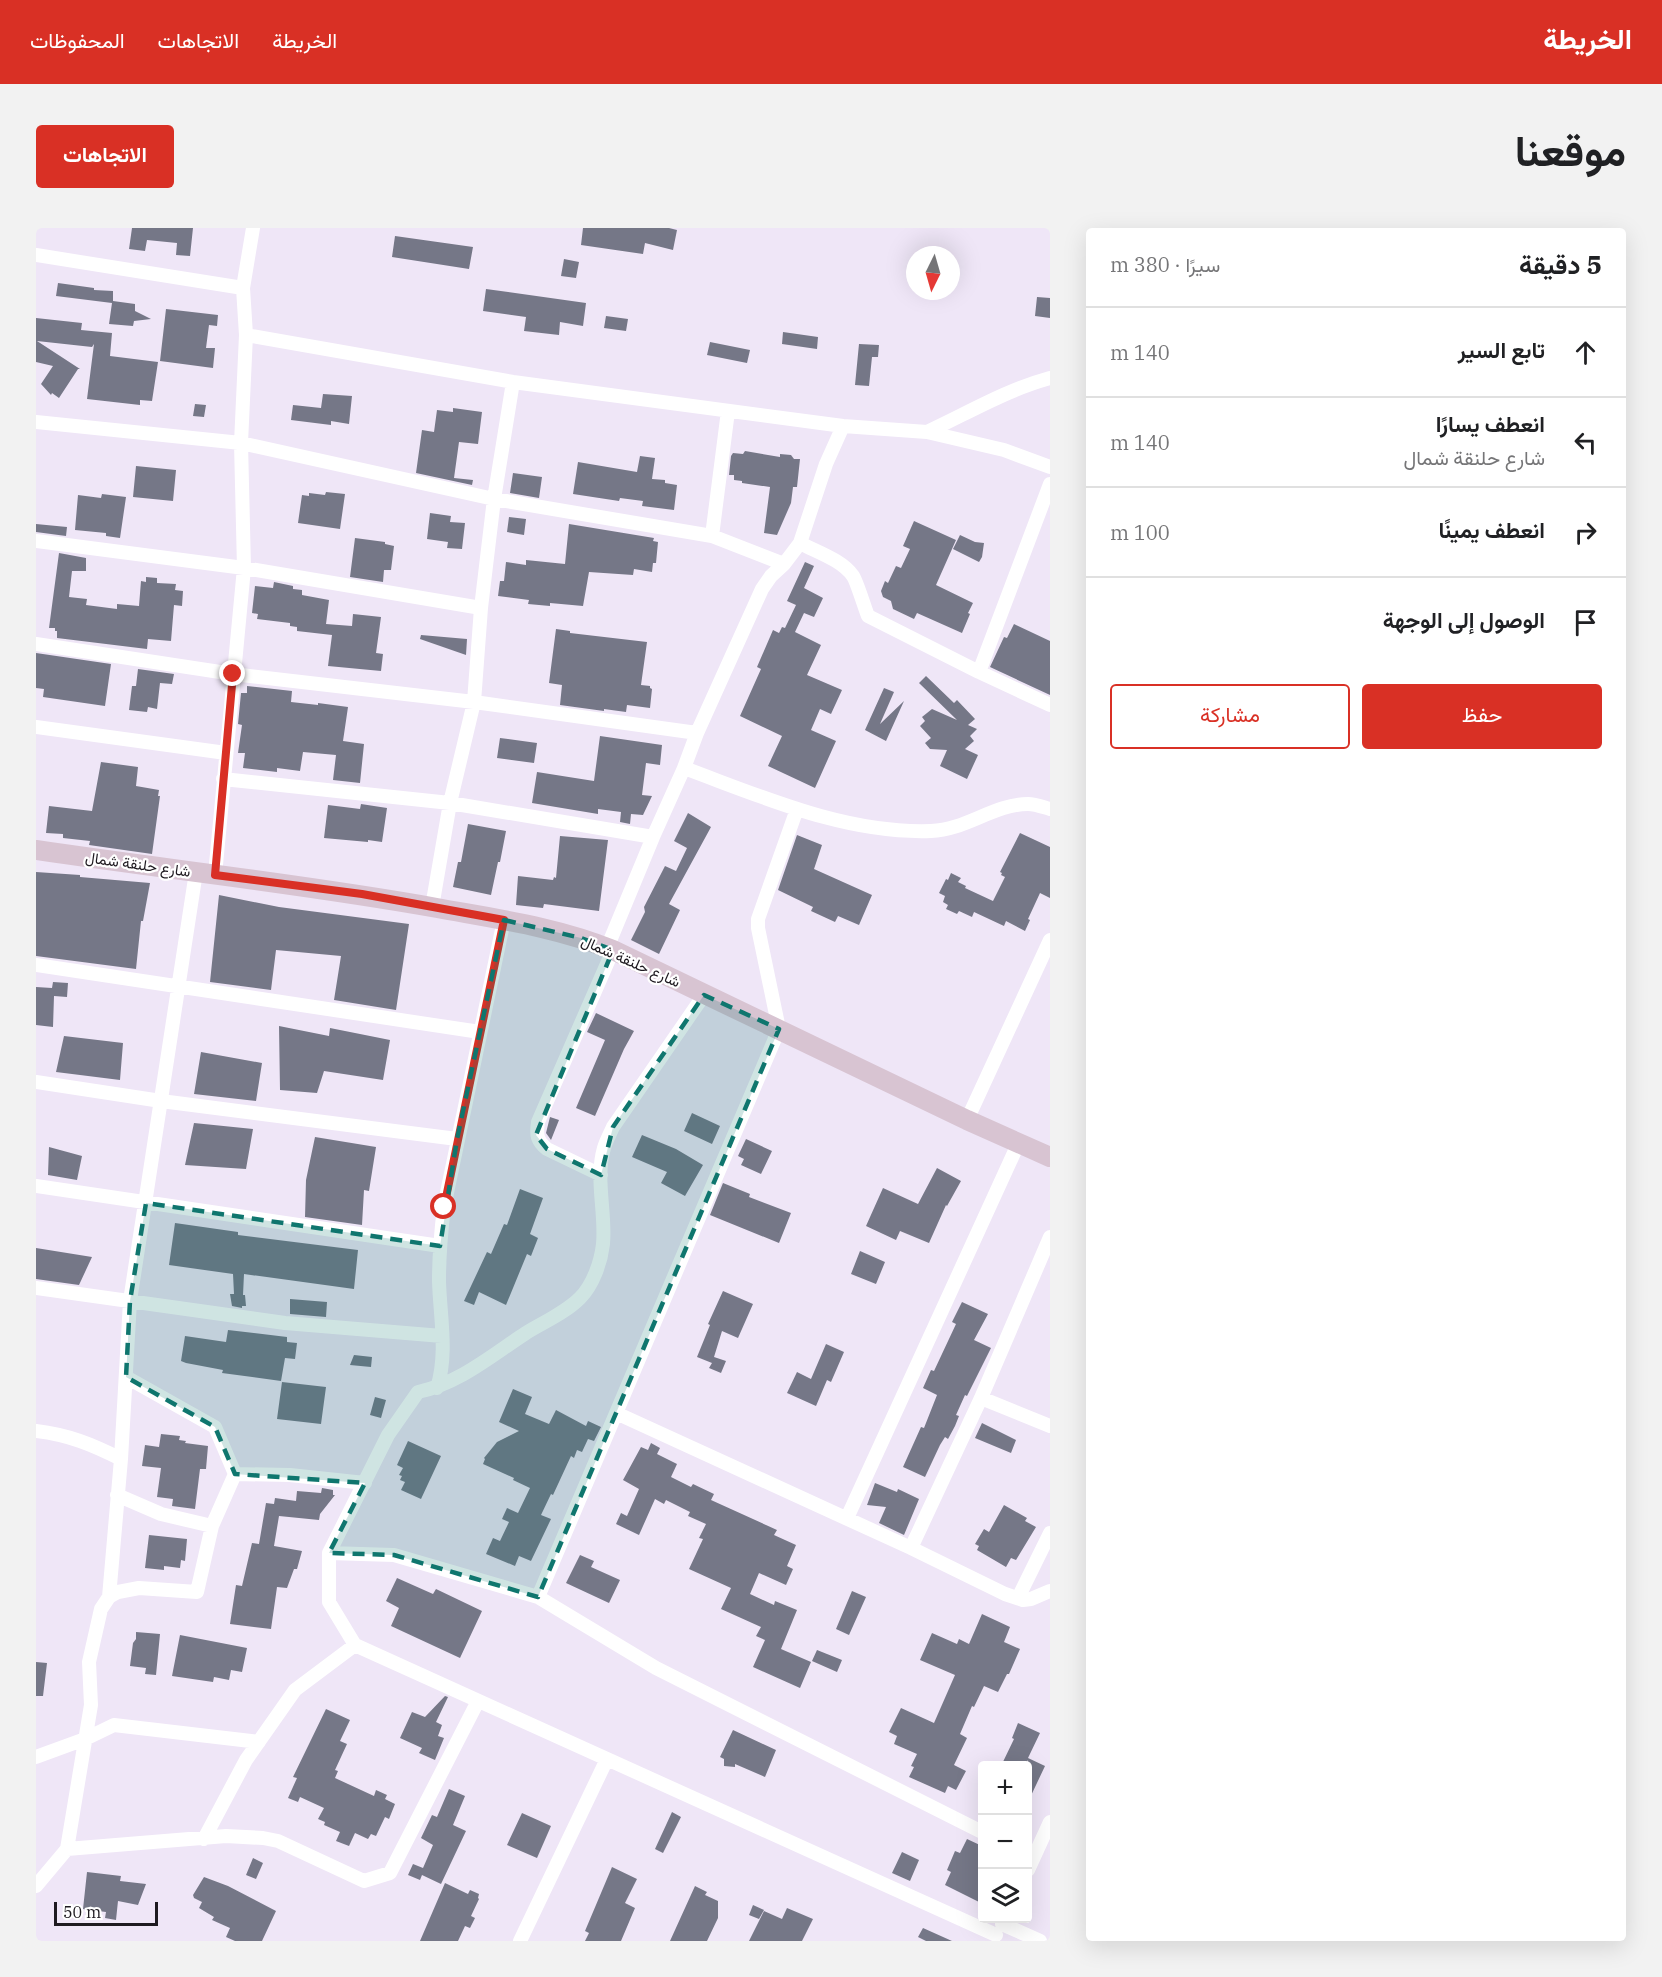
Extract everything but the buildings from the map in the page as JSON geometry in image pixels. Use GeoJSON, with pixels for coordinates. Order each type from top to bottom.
{"type":"FeatureCollection","features":[{"type":"Feature","properties":{"kind":"street"},"geometry":{"type":"LineString","coordinates":[[109,1597],[121,1459],[130,1301],[178,985],[205,874],[226,753],[244,568],[241,443],[246,335],[243,288],[253,228]]}},
{"type":"Feature","properties":{"kind":"street"},"geometry":{"type":"LineString","coordinates":[[36,255],[243,288]]}},
{"type":"Feature","properties":{"kind":"street"},"geometry":{"type":"LineString","coordinates":[[246,335],[513,382],[843,426],[927,432],[1004,450],[1050,467]]}},
{"type":"Feature","properties":{"kind":"street"},"geometry":{"type":"LineString","coordinates":[[927,432],[996,397],[1050,378]]}},
{"type":"Feature","properties":{"kind":"street"},"geometry":{"type":"LineString","coordinates":[[432,907],[450,803],[474,702],[481,608],[494,499],[513,382]]}},
{"type":"Feature","properties":{"kind":"street"},"geometry":{"type":"LineString","coordinates":[[712,536],[728,411]]}},
{"type":"Feature","properties":{"kind":"street"},"geometry":{"type":"LineString","coordinates":[[36,422],[241,443],[494,499],[712,536],[783,564]]}},
{"type":"Feature","properties":{"kind":"street"},"geometry":{"type":"LineString","coordinates":[[601,1175],[547,1149],[536,1135],[538,1122],[697,733],[762,589],[800,543],[826,464],[843,426]]}},
{"type":"Feature","properties":{"kind":"street"},"geometry":{"type":"LineString","coordinates":[[979,672],[1050,484]]}},
{"type":"Feature","properties":{"kind":"street"},"geometry":{"type":"LineString","coordinates":[[36,541],[244,568],[481,608]]}},
{"type":"Feature","properties":{"kind":"street"},"geometry":{"type":"LineString","coordinates":[[800,543],[845,567],[855,577],[868,616],[1050,705]]}},
{"type":"Feature","properties":{"kind":"street"},"geometry":{"type":"LineString","coordinates":[[36,644],[233,674],[474,702],[697,733]]}},
{"type":"Feature","properties":{"kind":"street"},"geometry":{"type":"LineString","coordinates":[[36,727],[226,753]]}},
{"type":"Feature","properties":{"kind":"street"},"geometry":{"type":"LineString","coordinates":[[684,768],[816,815],[889,829],[934,831],[975,821],[1006,807],[1030,804],[1050,809]]}},
{"type":"Feature","properties":{"kind":"street"},"geometry":{"type":"LineString","coordinates":[[223,779],[450,803],[653,837]]}},
{"type":"Feature","properties":{"kind":"street"},"geometry":{"type":"LineString","coordinates":[[538,1597],[779,1029],[758,919],[797,809]]}},
{"type":"Feature","properties":{"kind":"street","name":"شارع حلنقة شمال"},"geometry":{"type":"LineString","coordinates":[[36,850],[362,894],[504,920],[581,938],[610,949],[967,1120],[1050,1157]]}},
{"type":"Feature","properties":{"kind":"street"},"geometry":{"type":"LineString","coordinates":[[436,1388],[441,1376],[443,1353],[440,1246],[444,1207],[504,920]]}},
{"type":"Feature","properties":{"kind":"street"},"geometry":{"type":"LineString","coordinates":[[967,1120],[1050,940]]}},
{"type":"Feature","properties":{"kind":"street"},"geometry":{"type":"LineString","coordinates":[[36,965],[480,1032]]}},
{"type":"Feature","properties":{"kind":"street"},"geometry":{"type":"LineString","coordinates":[[704,994],[613,1127],[604,1149],[601,1175],[603,1245],[596,1273],[580,1297],[556,1316],[478,1366],[436,1388],[418,1392],[388,1435],[329,1553],[329,1602],[355,1645],[608,1759],[999,1929],[1040,1941]]}},
{"type":"Feature","properties":{"kind":"street"},"geometry":{"type":"LineString","coordinates":[[36,1082],[161,1101],[457,1139]]}},
{"type":"Feature","properties":{"kind":"street"},"geometry":{"type":"LineString","coordinates":[[847,1518],[1019,1142]]}},
{"type":"Feature","properties":{"kind":"street"},"geometry":{"type":"LineString","coordinates":[[36,1186],[440,1246]]}},
{"type":"Feature","properties":{"kind":"street"},"geometry":{"type":"LineString","coordinates":[[912,1548],[981,1398],[1050,1237]]}},
{"type":"Feature","properties":{"kind":"street"},"geometry":{"type":"LineString","coordinates":[[36,1288],[285,1323],[442,1335]]}},
{"type":"Feature","properties":{"kind":"street"},"geometry":{"type":"LineString","coordinates":[[36,1886],[67,1849],[91,1705],[89,1662],[101,1609],[109,1597],[118,1592],[139,1588],[197,1592],[212,1526],[235,1474],[215,1427],[126,1377]]}},
{"type":"Feature","properties":{"kind":"street"},"geometry":{"type":"LineString","coordinates":[[981,1398],[1050,1426]]}},
{"type":"Feature","properties":{"kind":"street"},"geometry":{"type":"LineString","coordinates":[[616,1413],[912,1548],[1005,1594],[1031,1599],[1050,1591]]}},
{"type":"Feature","properties":{"kind":"street"},"geometry":{"type":"LineString","coordinates":[[36,1431],[84,1441],[121,1459]]}},
{"type":"Feature","properties":{"kind":"street"},"geometry":{"type":"LineString","coordinates":[[235,1474],[290,1475],[365,1483]]}},
{"type":"Feature","properties":{"kind":"street"},"geometry":{"type":"LineString","coordinates":[[117,1495],[161,1514],[212,1526]]}},
{"type":"Feature","properties":{"kind":"street"},"geometry":{"type":"LineString","coordinates":[[1018,1598],[1050,1533]]}},
{"type":"Feature","properties":{"kind":"street"},"geometry":{"type":"LineString","coordinates":[[329,1553],[394,1555],[538,1597],[656,1668],[978,1830]]}},
{"type":"Feature","properties":{"kind":"street"},"geometry":{"type":"LineString","coordinates":[[204,1839],[246,1760],[295,1690],[355,1645]]}},
{"type":"Feature","properties":{"kind":"street"},"geometry":{"type":"LineString","coordinates":[[67,1849],[238,1836],[278,1841],[364,1881],[390,1873],[478,1701]]}},
{"type":"Feature","properties":{"kind":"street"},"geometry":{"type":"LineString","coordinates":[[36,1757],[85,1739],[114,1725],[259,1742]]}},
{"type":"Feature","properties":{"kind":"street"},"geometry":{"type":"LineString","coordinates":[[520,1941],[608,1759]]}},
{"type":"Feature","properties":{"kind":"street"},"geometry":{"type":"LineString","coordinates":[[1032,1856],[1050,1822]]}},
{"type":"Feature","properties":{"kind":"highlighted area"},"geometry":{"type":"Polygon","coordinates":[[[504,920],[581,938],[613,950],[536,1135],[547,1149],[601,1175],[613,1127],[704,995],[779,1029],[538,1597],[394,1555],[329,1553],[365,1483],[235,1474],[215,1427],[126,1377],[130,1301],[146,1203],[440,1246],[457,1139],[504,920]]]}},
{"type":"Feature","properties":{"kind":"route"},"geometry":{"type":"LineString","coordinates":[[233,674],[215,875],[362,894],[504,920],[444,1207]]}}]}
